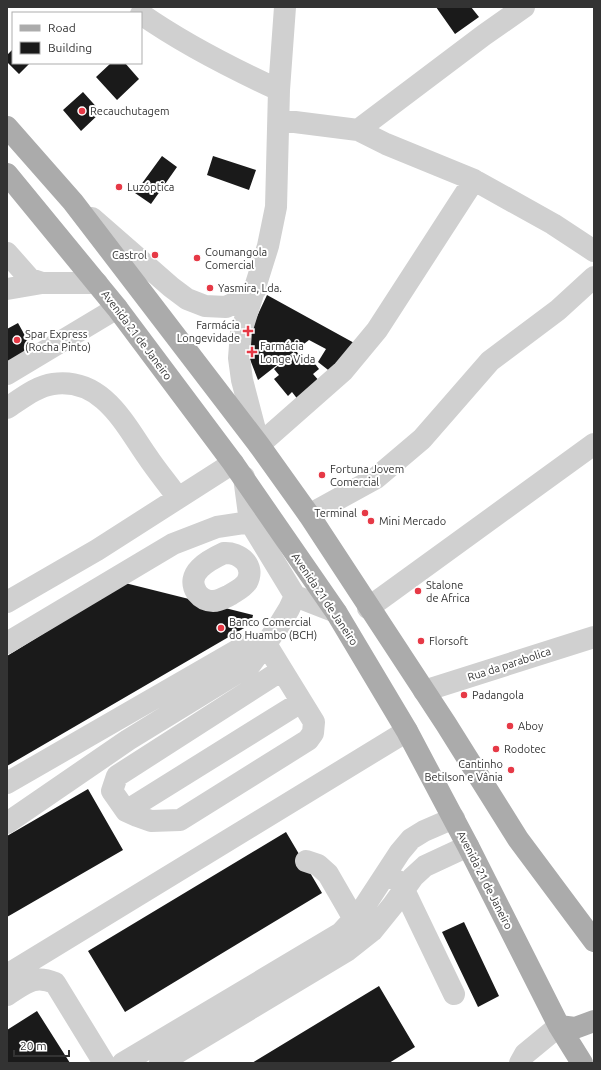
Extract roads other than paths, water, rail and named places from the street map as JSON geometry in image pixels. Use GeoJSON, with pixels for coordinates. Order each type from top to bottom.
{"type":"FeatureCollection","features":[{"type":"Feature","properties":{"kind":"main road"},"geometry":{"type":"LineString","coordinates":[[7,127],[73,202],[259,445],[309,515],[368,608],[424,691],[518,839],[594,941]]}},
{"type":"Feature","properties":{"kind":"main road","name":"Avenida 21 de Janeiro"},"geometry":{"type":"LineString","coordinates":[[7,174],[117,308],[239,470],[336,612],[407,731],[454,818],[559,1026],[582,1063]]}},
{"type":"Feature","properties":{"kind":"main road"},"geometry":{"type":"LineString","coordinates":[[559,1026],[575,1028],[594,1021]]}},
{"type":"Feature","properties":{"kind":"street"},"geometry":{"type":"LineString","coordinates":[[285,7],[279,90],[276,207],[268,246],[256,289],[247,311],[241,332],[239,358],[242,380],[259,445],[343,371],[377,330],[474,180]]}},
{"type":"Feature","properties":{"kind":"street"},"geometry":{"type":"LineString","coordinates":[[358,130],[484,35],[524,7]]}},
{"type":"Feature","properties":{"kind":"street"},"geometry":{"type":"LineString","coordinates":[[142,15],[165,31],[243,73],[279,90]]}},
{"type":"Feature","properties":{"kind":"street"},"geometry":{"type":"LineString","coordinates":[[279,120],[358,130],[386,144],[474,180],[553,224],[594,251]]}},
{"type":"Feature","properties":{"kind":"street"},"geometry":{"type":"LineString","coordinates":[[73,202],[171,287],[187,299],[205,306],[226,307],[245,298],[256,289]]}},
{"type":"Feature","properties":{"kind":"street"},"geometry":{"type":"LineString","coordinates":[[7,253],[30,279],[42,283]]}},
{"type":"Feature","properties":{"kind":"street"},"geometry":{"type":"LineString","coordinates":[[309,515],[376,478],[422,439],[490,361],[558,310],[594,277]]}},
{"type":"Feature","properties":{"kind":"street"},"geometry":{"type":"LineString","coordinates":[[7,289],[42,283],[97,283]]}},
{"type":"Feature","properties":{"kind":"street"},"geometry":{"type":"LineString","coordinates":[[7,374],[117,308]]}},
{"type":"Feature","properties":{"kind":"street"},"geometry":{"type":"LineString","coordinates":[[7,408],[37,390],[52,384],[79,386],[102,397],[120,416],[178,498]]}},
{"type":"Feature","properties":{"kind":"street"},"geometry":{"type":"LineString","coordinates":[[368,608],[594,444]]}},
{"type":"Feature","properties":{"kind":"street"},"geometry":{"type":"LineString","coordinates":[[7,602],[97,550],[178,498],[239,470],[250,522],[295,596],[336,612]]}},
{"type":"Feature","properties":{"kind":"street"},"geometry":{"type":"LineString","coordinates":[[7,643],[173,544],[217,527],[250,522]]}},
{"type":"Feature","properties":{"kind":"street"},"geometry":{"type":"LineString","coordinates":[[246,562],[267,550]]}},
{"type":"Feature","properties":{"kind":"street"},"geometry":{"type":"LineString","coordinates":[[7,823],[128,740],[250,665],[289,609],[295,596]]}},
{"type":"Feature","properties":{"kind":"street","name":"Rua da parabolica"},"geometry":{"type":"LineString","coordinates":[[424,691],[594,637]]}},
{"type":"Feature","properties":{"kind":"street"},"geometry":{"type":"LineString","coordinates":[[266,644],[282,670],[301,702],[314,722],[313,732],[308,740],[180,820],[151,821],[126,811],[112,791],[117,776],[282,670]]}},
{"type":"Feature","properties":{"kind":"street"},"geometry":{"type":"LineString","coordinates":[[7,783],[243,647],[266,644]]}},
{"type":"Feature","properties":{"kind":"street"},"geometry":{"type":"LineString","coordinates":[[126,811],[301,702]]}},
{"type":"Feature","properties":{"kind":"street"},"geometry":{"type":"LineString","coordinates":[[7,975],[407,731]]}},
{"type":"Feature","properties":{"kind":"street"},"geometry":{"type":"LineString","coordinates":[[123,1063],[341,933],[362,910],[411,839],[424,831],[454,818]]}},
{"type":"Feature","properties":{"kind":"street"},"geometry":{"type":"LineString","coordinates":[[160,1063],[348,950],[372,931],[413,877],[425,866],[468,846]]}},
{"type":"Feature","properties":{"kind":"street"},"geometry":{"type":"LineString","coordinates":[[306,861],[318,865],[328,874],[354,919]]}},
{"type":"Feature","properties":{"kind":"street"},"geometry":{"type":"LineString","coordinates":[[390,869],[404,890],[454,994]]}},
{"type":"Feature","properties":{"kind":"street"},"geometry":{"type":"LineString","coordinates":[[7,996],[34,979],[45,979],[55,983],[104,1063]]}},
{"type":"Feature","properties":{"kind":"street"},"geometry":{"type":"LineString","coordinates":[[520,1063],[525,1054],[559,1026]]}},
{"type":"Feature","properties":{"kind":"place","name":"Recauchutagem"},"geometry":{"type":"Point","coordinates":[82,111]}},
{"type":"Feature","properties":{"kind":"place","name":"Luzóptica"},"geometry":{"type":"Point","coordinates":[119,187]}},
{"type":"Feature","properties":{"kind":"place","name":"Castrol"},"geometry":{"type":"Point","coordinates":[155,255]}},
{"type":"Feature","properties":{"kind":"place","name":"Coumangola Comercial"},"geometry":{"type":"Point","coordinates":[197,258]}},
{"type":"Feature","properties":{"kind":"place","name":"Yasmira, Lda."},"geometry":{"type":"Point","coordinates":[210,288]}},
{"type":"Feature","properties":{"kind":"place","name":"Farmácia Longevidade"},"geometry":{"type":"Point","coordinates":[248,331]}},
{"type":"Feature","properties":{"kind":"place","name":"Spar Express (Rocha Pinto)"},"geometry":{"type":"Point","coordinates":[17,340]}},
{"type":"Feature","properties":{"kind":"place","name":"Farmácia Longe Vida"},"geometry":{"type":"Point","coordinates":[252,352]}},
{"type":"Feature","properties":{"kind":"place","name":"Fortuna Jovem Comercial"},"geometry":{"type":"Point","coordinates":[322,475]}},
{"type":"Feature","properties":{"kind":"place","name":"Terminal"},"geometry":{"type":"Point","coordinates":[365,513]}},
{"type":"Feature","properties":{"kind":"place","name":"Mini Mercado"},"geometry":{"type":"Point","coordinates":[371,521]}},
{"type":"Feature","properties":{"kind":"place","name":"Stalone de Africa"},"geometry":{"type":"Point","coordinates":[418,591]}},
{"type":"Feature","properties":{"kind":"place","name":"Banco Comercial do Huambo (BCH)"},"geometry":{"type":"Point","coordinates":[221,628]}},
{"type":"Feature","properties":{"kind":"place","name":"Florsoft"},"geometry":{"type":"Point","coordinates":[421,641]}},
{"type":"Feature","properties":{"kind":"place","name":"Padangola"},"geometry":{"type":"Point","coordinates":[464,695]}},
{"type":"Feature","properties":{"kind":"place","name":"Aboy"},"geometry":{"type":"Point","coordinates":[510,726]}},
{"type":"Feature","properties":{"kind":"place","name":"Rodotec"},"geometry":{"type":"Point","coordinates":[496,749]}},
{"type":"Feature","properties":{"kind":"place","name":"Cantinho Betilson e Vânia"},"geometry":{"type":"Point","coordinates":[511,770]}}]}
